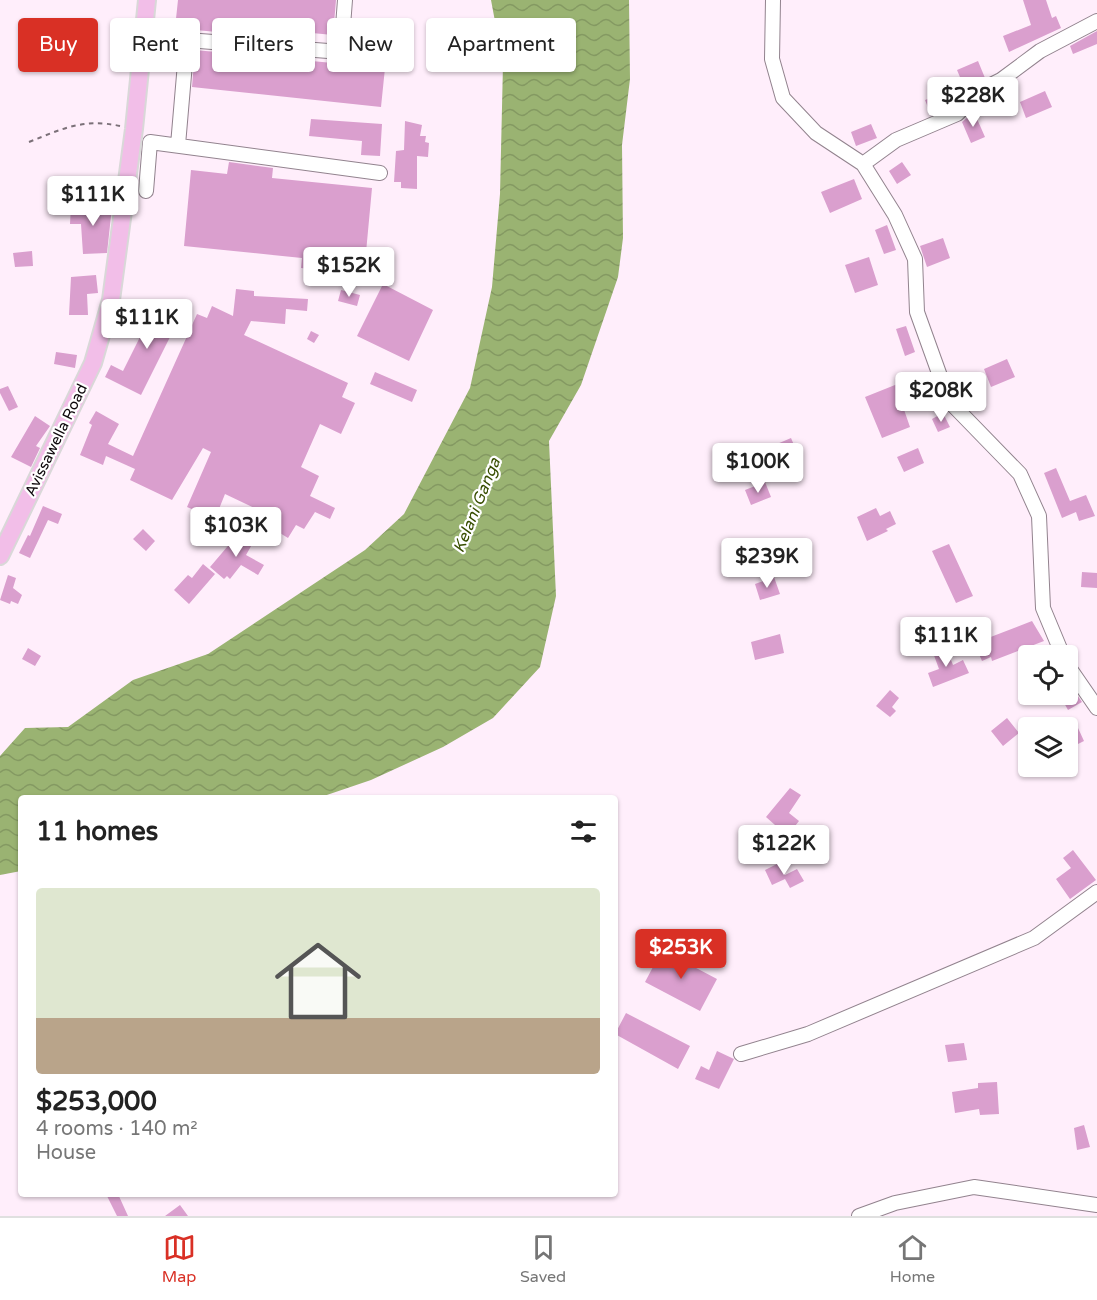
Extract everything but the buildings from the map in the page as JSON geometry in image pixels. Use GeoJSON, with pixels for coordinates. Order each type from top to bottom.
{"type":"FeatureCollection","features":[{"type":"Feature","properties":{"kind":"main road","name":"Avissawella Road"},"geometry":{"type":"LineString","coordinates":[[0,556],[93,363],[111,300],[133,135],[147,0]]}},
{"type":"Feature","properties":{"kind":"street"},"geometry":{"type":"LineString","coordinates":[[344,18],[345,0]]}},
{"type":"Feature","properties":{"kind":"street"},"geometry":{"type":"LineString","coordinates":[[773,0],[772,59],[783,98],[816,133],[863,164],[895,215],[915,259],[917,312],[949,401],[1020,474],[1039,516],[1043,609],[1058,645]]}},
{"type":"Feature","properties":{"kind":"street"},"geometry":{"type":"LineString","coordinates":[[863,164],[896,140],[957,114],[981,90],[1001,80],[1040,51],[1097,21]]}},
{"type":"Feature","properties":{"kind":"street"},"geometry":{"type":"LineString","coordinates":[[178,145],[187,40],[327,51]]}},
{"type":"Feature","properties":{"kind":"street"},"geometry":{"type":"LineString","coordinates":[[133,135],[150,142],[380,173]]}},
{"type":"Feature","properties":{"kind":"street"},"geometry":{"type":"LineString","coordinates":[[146,191],[150,142]]}},
{"type":"Feature","properties":{"kind":"street"},"geometry":{"type":"LineString","coordinates":[[1078,678],[1095,699]]}},
{"type":"Feature","properties":{"kind":"street"},"geometry":{"type":"LineString","coordinates":[[741,1054],[808,1034],[1034,938],[1097,892]]}},
{"type":"Feature","properties":{"kind":"street"},"geometry":{"type":"LineString","coordinates":[[859,1216],[895,1203],[974,1186],[1097,1205]]}},
{"type":"Feature","properties":{"kind":"path"},"geometry":{"type":"LineString","coordinates":[[28,142],[78,123],[103,122],[133,135]]}},
{"type":"Feature","properties":{"kind":"water","name":"Kelani Ganga"},"geometry":{"type":"Polygon","coordinates":[[[491,0],[629,0],[630,79],[622,145],[623,238],[618,277],[581,385],[549,441],[556,596],[540,667],[493,718],[443,747],[371,780],[327,795],[18,795],[18,872],[0,875],[0,756],[25,728],[68,727],[133,680],[208,654],[365,550],[404,514],[470,388],[492,287],[500,194],[503,72],[576,72],[576,18],[494,18],[491,0]]]}}]}
